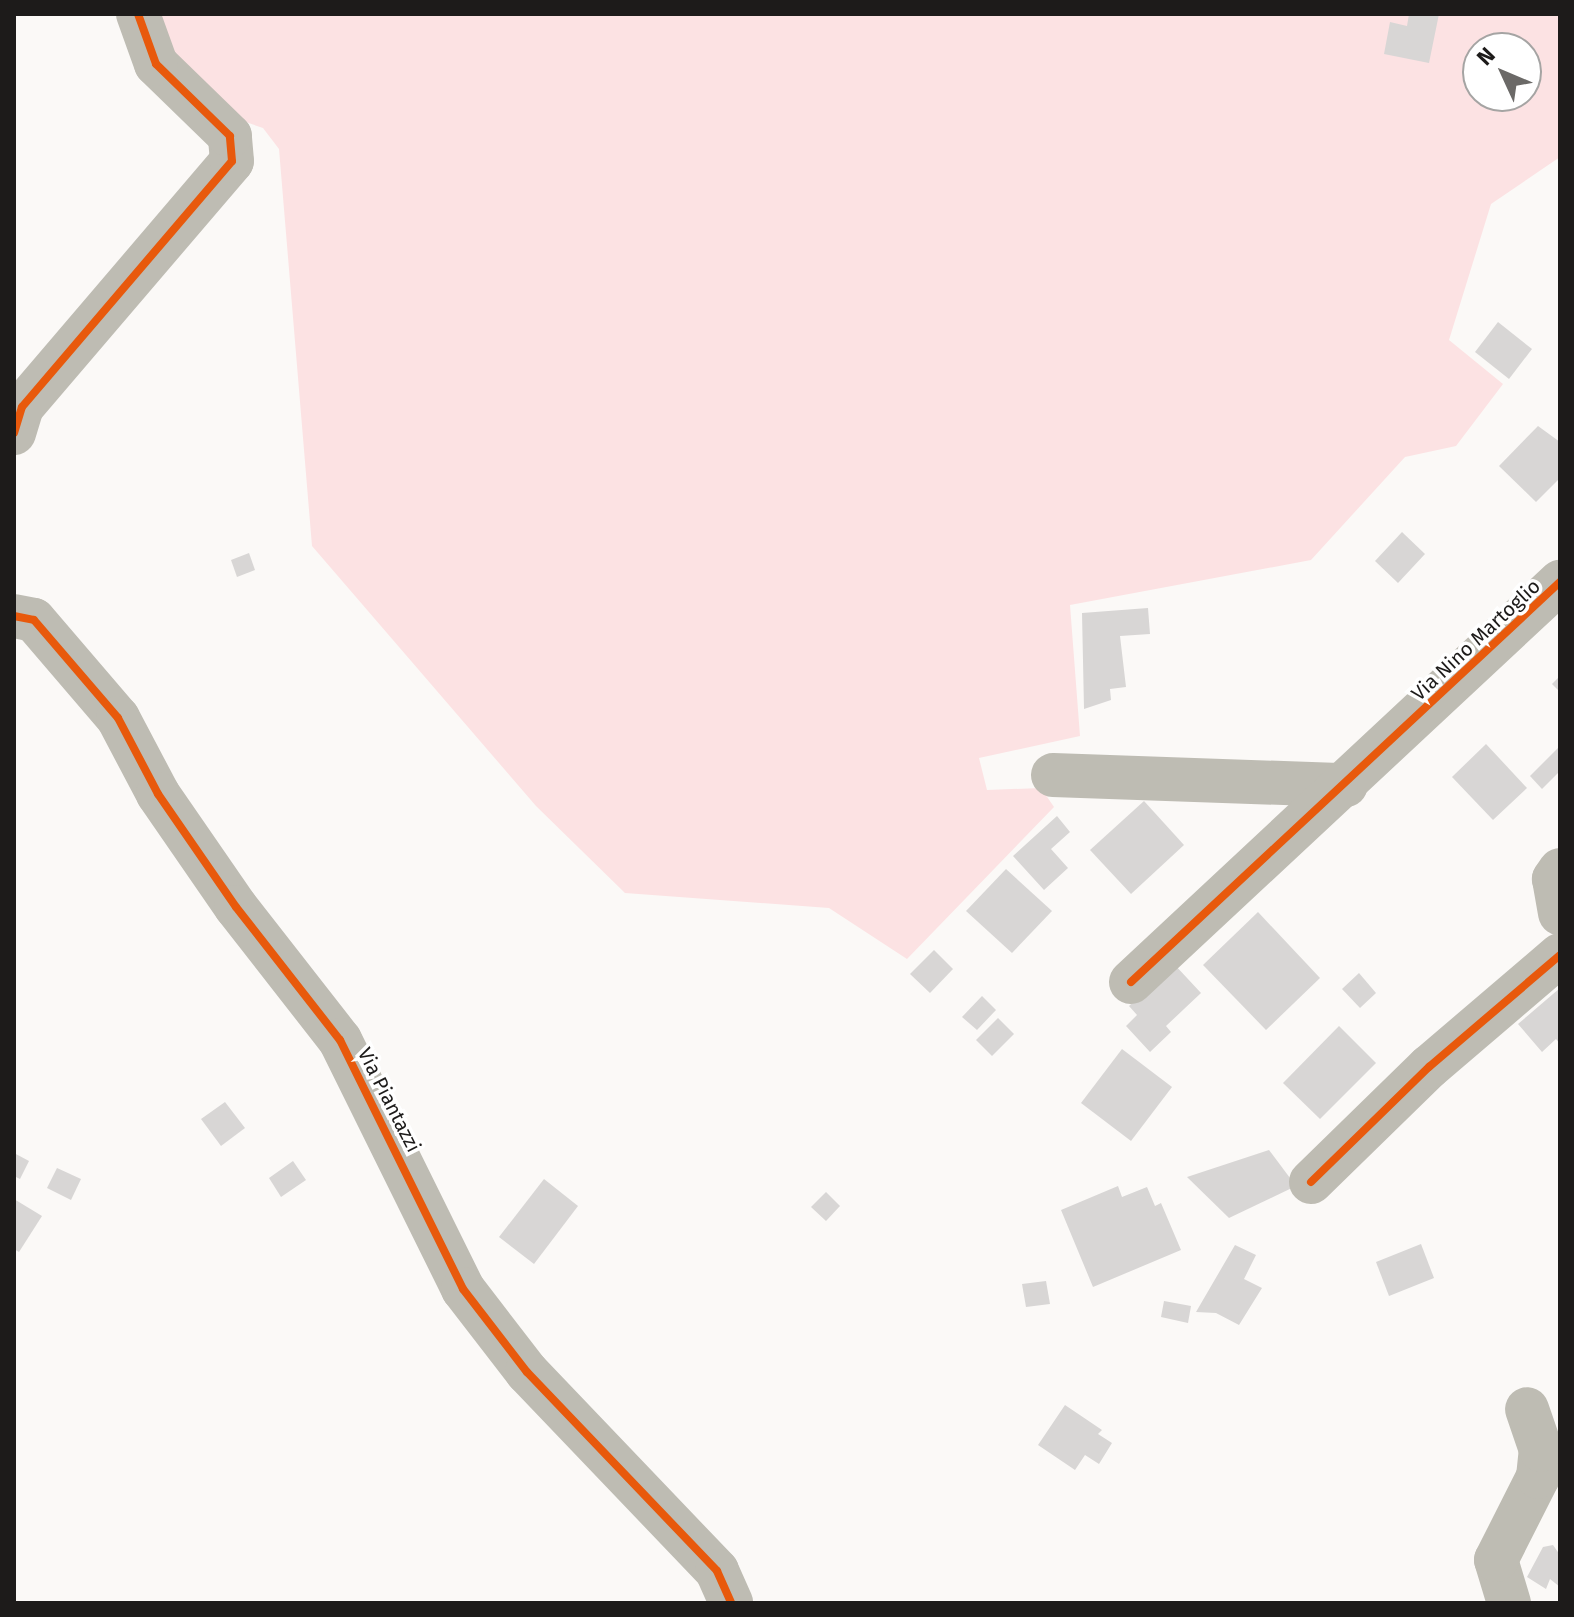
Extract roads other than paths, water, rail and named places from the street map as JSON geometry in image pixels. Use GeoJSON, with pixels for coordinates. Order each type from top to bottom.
{"type":"FeatureCollection","features":[{"type":"Feature","properties":{"kind":"street"},"geometry":{"type":"LineString","coordinates":[[14,433],[22,407],[232,161],[230,136],[156,64],[138,14]]}},
{"type":"Feature","properties":{"kind":"street","name":"Via Nino Martoglio"},"geometry":{"type":"LineString","coordinates":[[1131,982],[1346,785],[1560,582]]}},
{"type":"Feature","properties":{"kind":"street","name":"Via Piantazzi"},"geometry":{"type":"LineString","coordinates":[[14,616],[34,620],[118,718],[158,794],[227,895],[340,1040],[463,1289],[527,1372],[717,1571],[731,1603]]}},
{"type":"Feature","properties":{"kind":"street"},"geometry":{"type":"LineString","coordinates":[[1053,775],[1346,785]]}},
{"type":"Feature","properties":{"kind":"street"},"geometry":{"type":"LineString","coordinates":[[1560,870],[1554,879],[1560,913]]}},
{"type":"Feature","properties":{"kind":"street"},"geometry":{"type":"LineString","coordinates":[[1311,1182],[1429,1067],[1560,957]]}},
{"type":"Feature","properties":{"kind":"street"},"geometry":{"type":"LineString","coordinates":[[1509,1603],[1496,1560],[1538,1477],[1541,1450],[1527,1409]]}}]}
